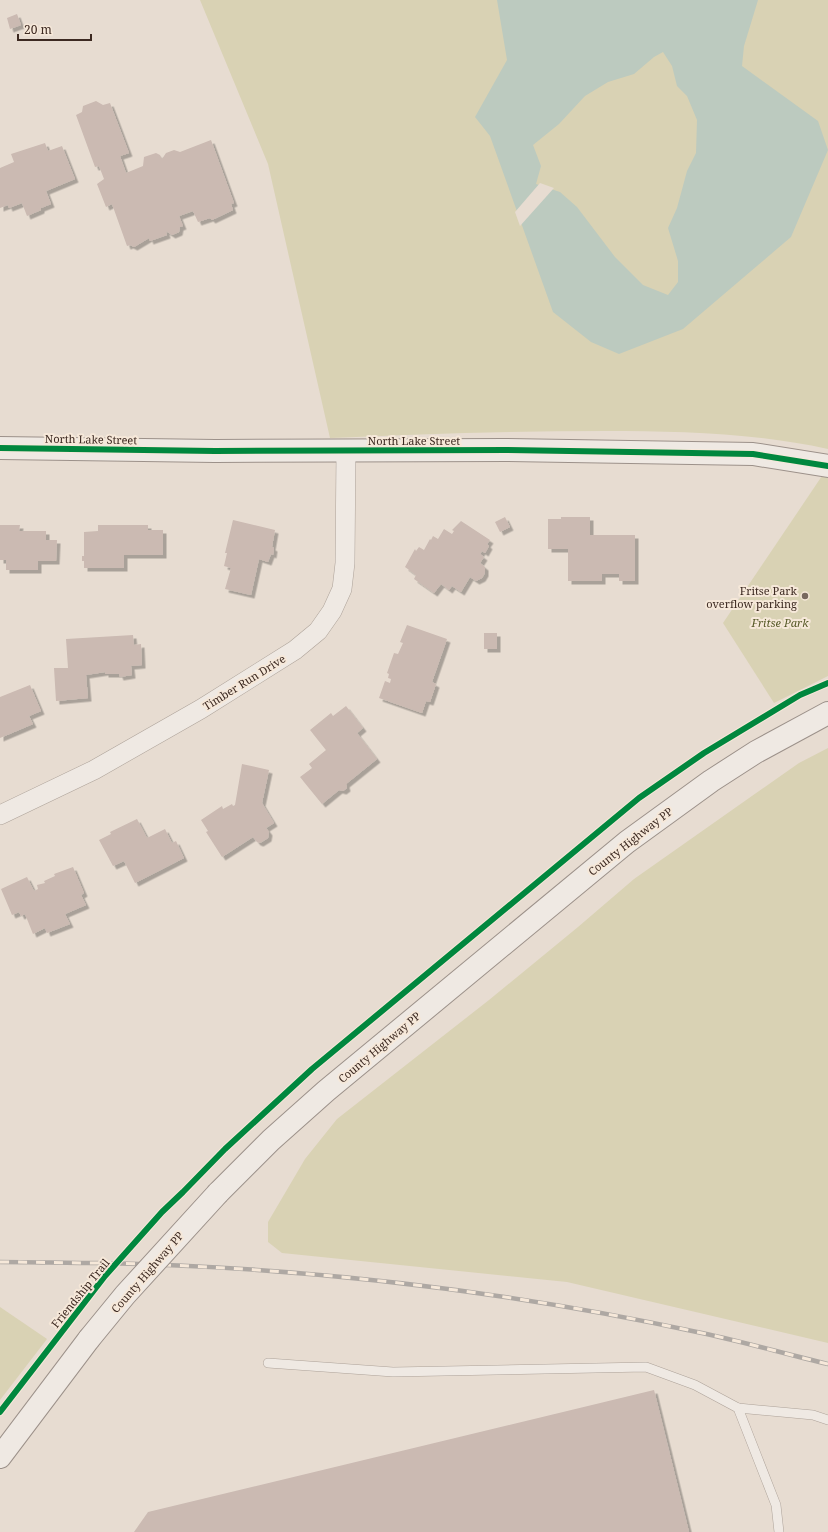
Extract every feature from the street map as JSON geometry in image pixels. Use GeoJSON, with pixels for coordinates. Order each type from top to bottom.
{"type":"FeatureCollection","features":[{"type":"Feature","properties":{"kind":"main road","name":"North Lake Street"},"geometry":{"type":"LineString","coordinates":[[0,448],[215,451],[346,450],[753,454],[828,466]]}},
{"type":"Feature","properties":{"kind":"main road","name":"County Highway PP"},"geometry":{"type":"LineString","coordinates":[[0,1457],[89,1339],[125,1295],[218,1193],[271,1140],[326,1091],[627,842],[711,781],[756,752],[828,713]]}},
{"type":"Feature","properties":{"kind":"street","name":"Timber Run Drive"},"geometry":{"type":"LineString","coordinates":[[0,815],[94,770],[201,709],[295,650],[318,631],[332,611],[342,589],[345,562],[346,450]]}},
{"type":"Feature","properties":{"kind":"lane"},"geometry":{"type":"LineString","coordinates":[[268,1363],[393,1372],[646,1367],[695,1385],[738,1408],[813,1416],[828,1420]]}},
{"type":"Feature","properties":{"kind":"lane"},"geometry":{"type":"LineString","coordinates":[[738,1408],[776,1505],[779,1532]]}},
{"type":"Feature","properties":{"kind":"green space"},"geometry":{"type":"Polygon","coordinates":[[[200,0],[828,0],[828,449],[773,439],[689,432],[502,432],[330,438],[268,164],[200,0]]]}},
{"type":"Feature","properties":{"kind":"green space","name":"Fritse Park"},"geometry":{"type":"Polygon","coordinates":[[[828,467],[828,676],[774,703],[723,623],[828,467]]]}},
{"type":"Feature","properties":{"kind":"green space"},"geometry":{"type":"Polygon","coordinates":[[[828,748],[828,1343],[567,1282],[282,1253],[268,1242],[268,1222],[305,1159],[337,1119],[489,1000],[634,879],[799,763],[828,748]]]}},
{"type":"Feature","properties":{"kind":"green space"},"geometry":{"type":"Polygon","coordinates":[[[0,1307],[47,1339],[0,1400],[0,1307]]]}},
{"type":"Feature","properties":{"kind":"shaded area"},"geometry":{"type":"Polygon","coordinates":[[[497,0],[758,0],[744,46],[742,66],[818,121],[828,150],[791,237],[683,329],[619,354],[591,342],[553,312],[490,136],[475,117],[507,60],[497,0]],[[663,52],[654,57],[634,74],[608,82],[585,96],[559,124],[533,145],[541,166],[536,184],[560,192],[577,207],[615,257],[643,285],[668,295],[678,282],[678,261],[668,228],[677,208],[687,171],[696,153],[697,120],[687,96],[677,86],[672,66],[663,52]]]}},
{"type":"Feature","properties":{"kind":"pier"},"geometry":{"type":"Polygon","coordinates":[[[540,183],[554,188],[520,226],[515,212],[540,183]]]}},
{"type":"Feature","properties":{"kind":"building"},"geometry":{"type":"Polygon","coordinates":[[[17,14],[21,25],[10,29],[7,18],[17,14]]]}},
{"type":"Feature","properties":{"kind":"building"},"geometry":{"type":"Polygon","coordinates":[[[96,101],[103,105],[110,103],[129,153],[120,156],[126,173],[143,166],[144,157],[156,153],[160,155],[162,159],[166,153],[174,150],[180,152],[211,140],[234,203],[231,204],[233,210],[212,220],[210,218],[198,222],[193,211],[179,216],[183,226],[180,227],[179,232],[172,235],[166,231],[167,235],[150,241],[149,238],[134,247],[130,245],[127,246],[112,204],[106,207],[97,184],[104,179],[99,166],[95,167],[76,115],[82,112],[83,106],[96,101]]]}},
{"type":"Feature","properties":{"kind":"building"},"geometry":{"type":"Polygon","coordinates":[[[45,143],[48,151],[62,146],[75,179],[46,191],[51,204],[27,216],[22,203],[9,208],[8,205],[0,208],[0,168],[14,162],[11,154],[45,143]]]}},
{"type":"Feature","properties":{"kind":"building"},"geometry":{"type":"Polygon","coordinates":[[[505,517],[510,527],[500,532],[495,522],[505,517]]]}},
{"type":"Feature","properties":{"kind":"building"},"geometry":{"type":"Polygon","coordinates":[[[561,517],[590,517],[590,535],[635,535],[635,581],[619,581],[619,574],[602,574],[602,581],[568,581],[568,549],[548,549],[548,519],[561,519],[561,517]]]}},
{"type":"Feature","properties":{"kind":"building"},"geometry":{"type":"Polygon","coordinates":[[[233,520],[275,530],[272,547],[274,548],[273,555],[271,554],[268,562],[259,559],[251,595],[225,589],[231,568],[224,566],[227,553],[225,553],[233,520]]]}},
{"type":"Feature","properties":{"kind":"building"},"geometry":{"type":"Polygon","coordinates":[[[461,521],[490,540],[487,544],[489,546],[485,553],[482,551],[480,554],[484,557],[480,563],[485,567],[485,573],[482,578],[476,581],[470,577],[461,592],[452,586],[449,590],[441,584],[434,593],[414,579],[416,575],[405,567],[415,549],[416,551],[419,547],[424,550],[430,539],[431,540],[433,536],[438,539],[444,529],[452,534],[454,531],[452,530],[461,521]]]}},
{"type":"Feature","properties":{"kind":"building"},"geometry":{"type":"Polygon","coordinates":[[[0,525],[20,525],[19,531],[46,531],[46,540],[57,540],[56,561],[38,561],[38,570],[6,570],[6,560],[0,560],[0,525]]]}},
{"type":"Feature","properties":{"kind":"building"},"geometry":{"type":"Polygon","coordinates":[[[98,525],[148,525],[148,530],[163,530],[163,555],[124,555],[124,568],[84,568],[82,556],[84,556],[84,532],[98,531],[98,525]]]}},
{"type":"Feature","properties":{"kind":"building"},"geometry":{"type":"Polygon","coordinates":[[[407,625],[447,639],[432,682],[436,684],[430,702],[426,701],[422,713],[379,698],[385,681],[390,683],[391,679],[388,678],[389,674],[387,673],[394,653],[398,654],[403,643],[400,642],[407,625]]]}},
{"type":"Feature","properties":{"kind":"building"},"geometry":{"type":"Polygon","coordinates":[[[484,633],[497,633],[497,649],[484,649],[484,633]]]}},
{"type":"Feature","properties":{"kind":"building"},"geometry":{"type":"Polygon","coordinates":[[[133,635],[134,645],[141,644],[142,665],[131,666],[132,675],[120,677],[119,674],[105,674],[105,672],[86,675],[88,698],[56,701],[54,668],[68,668],[66,639],[133,635]]]}},
{"type":"Feature","properties":{"kind":"building"},"geometry":{"type":"Polygon","coordinates":[[[30,685],[41,711],[29,716],[33,724],[0,738],[0,697],[30,685]]]}},
{"type":"Feature","properties":{"kind":"building"},"geometry":{"type":"Polygon","coordinates":[[[346,706],[363,728],[357,733],[377,759],[346,784],[347,788],[343,791],[339,790],[322,804],[300,777],[312,768],[309,764],[326,750],[310,730],[331,713],[333,716],[346,706]]]}},
{"type":"Feature","properties":{"kind":"building"},"geometry":{"type":"Polygon","coordinates":[[[242,764],[269,770],[262,803],[274,823],[266,828],[269,832],[268,838],[260,843],[253,837],[222,857],[206,832],[208,831],[201,820],[222,806],[223,809],[232,804],[233,806],[235,805],[242,764]]]}},
{"type":"Feature","properties":{"kind":"building"},"geometry":{"type":"Polygon","coordinates":[[[137,819],[147,838],[165,829],[172,843],[176,841],[184,858],[135,883],[124,861],[113,866],[99,840],[111,834],[110,832],[137,819]]]}},
{"type":"Feature","properties":{"kind":"building"},"geometry":{"type":"Polygon","coordinates":[[[73,867],[84,893],[81,895],[86,905],[65,914],[70,924],[47,933],[45,928],[33,934],[25,914],[21,916],[19,912],[12,915],[1,889],[27,877],[34,891],[38,889],[37,885],[45,883],[44,881],[55,876],[54,874],[73,867]]]}},
{"type":"Feature","properties":{"kind":"building"},"geometry":{"type":"Polygon","coordinates":[[[654,1390],[689,1532],[134,1532],[148,1512],[654,1390]]]}},
{"type":"Feature","properties":{"kind":"railway"},"geometry":{"type":"LineString","coordinates":[[0,1262],[176,1265],[401,1283],[550,1304],[624,1317],[713,1336],[828,1364]]}},
{"type":"Feature","properties":{"kind":"cycle path"},"geometry":{"type":"LineString","coordinates":[[0,448],[215,451],[508,450],[753,454],[828,466]]}},
{"type":"Feature","properties":{"kind":"cycle path","name":"Friendship Trail"},"geometry":{"type":"LineString","coordinates":[[0,1412],[105,1276],[162,1212],[225,1149],[312,1069],[639,798],[704,753],[800,695],[828,683]]}},
{"type":"Feature","properties":{"kind":"place","name":"Fritse Park overflow parking"},"geometry":{"type":"Point","coordinates":[805,596]}}]}
